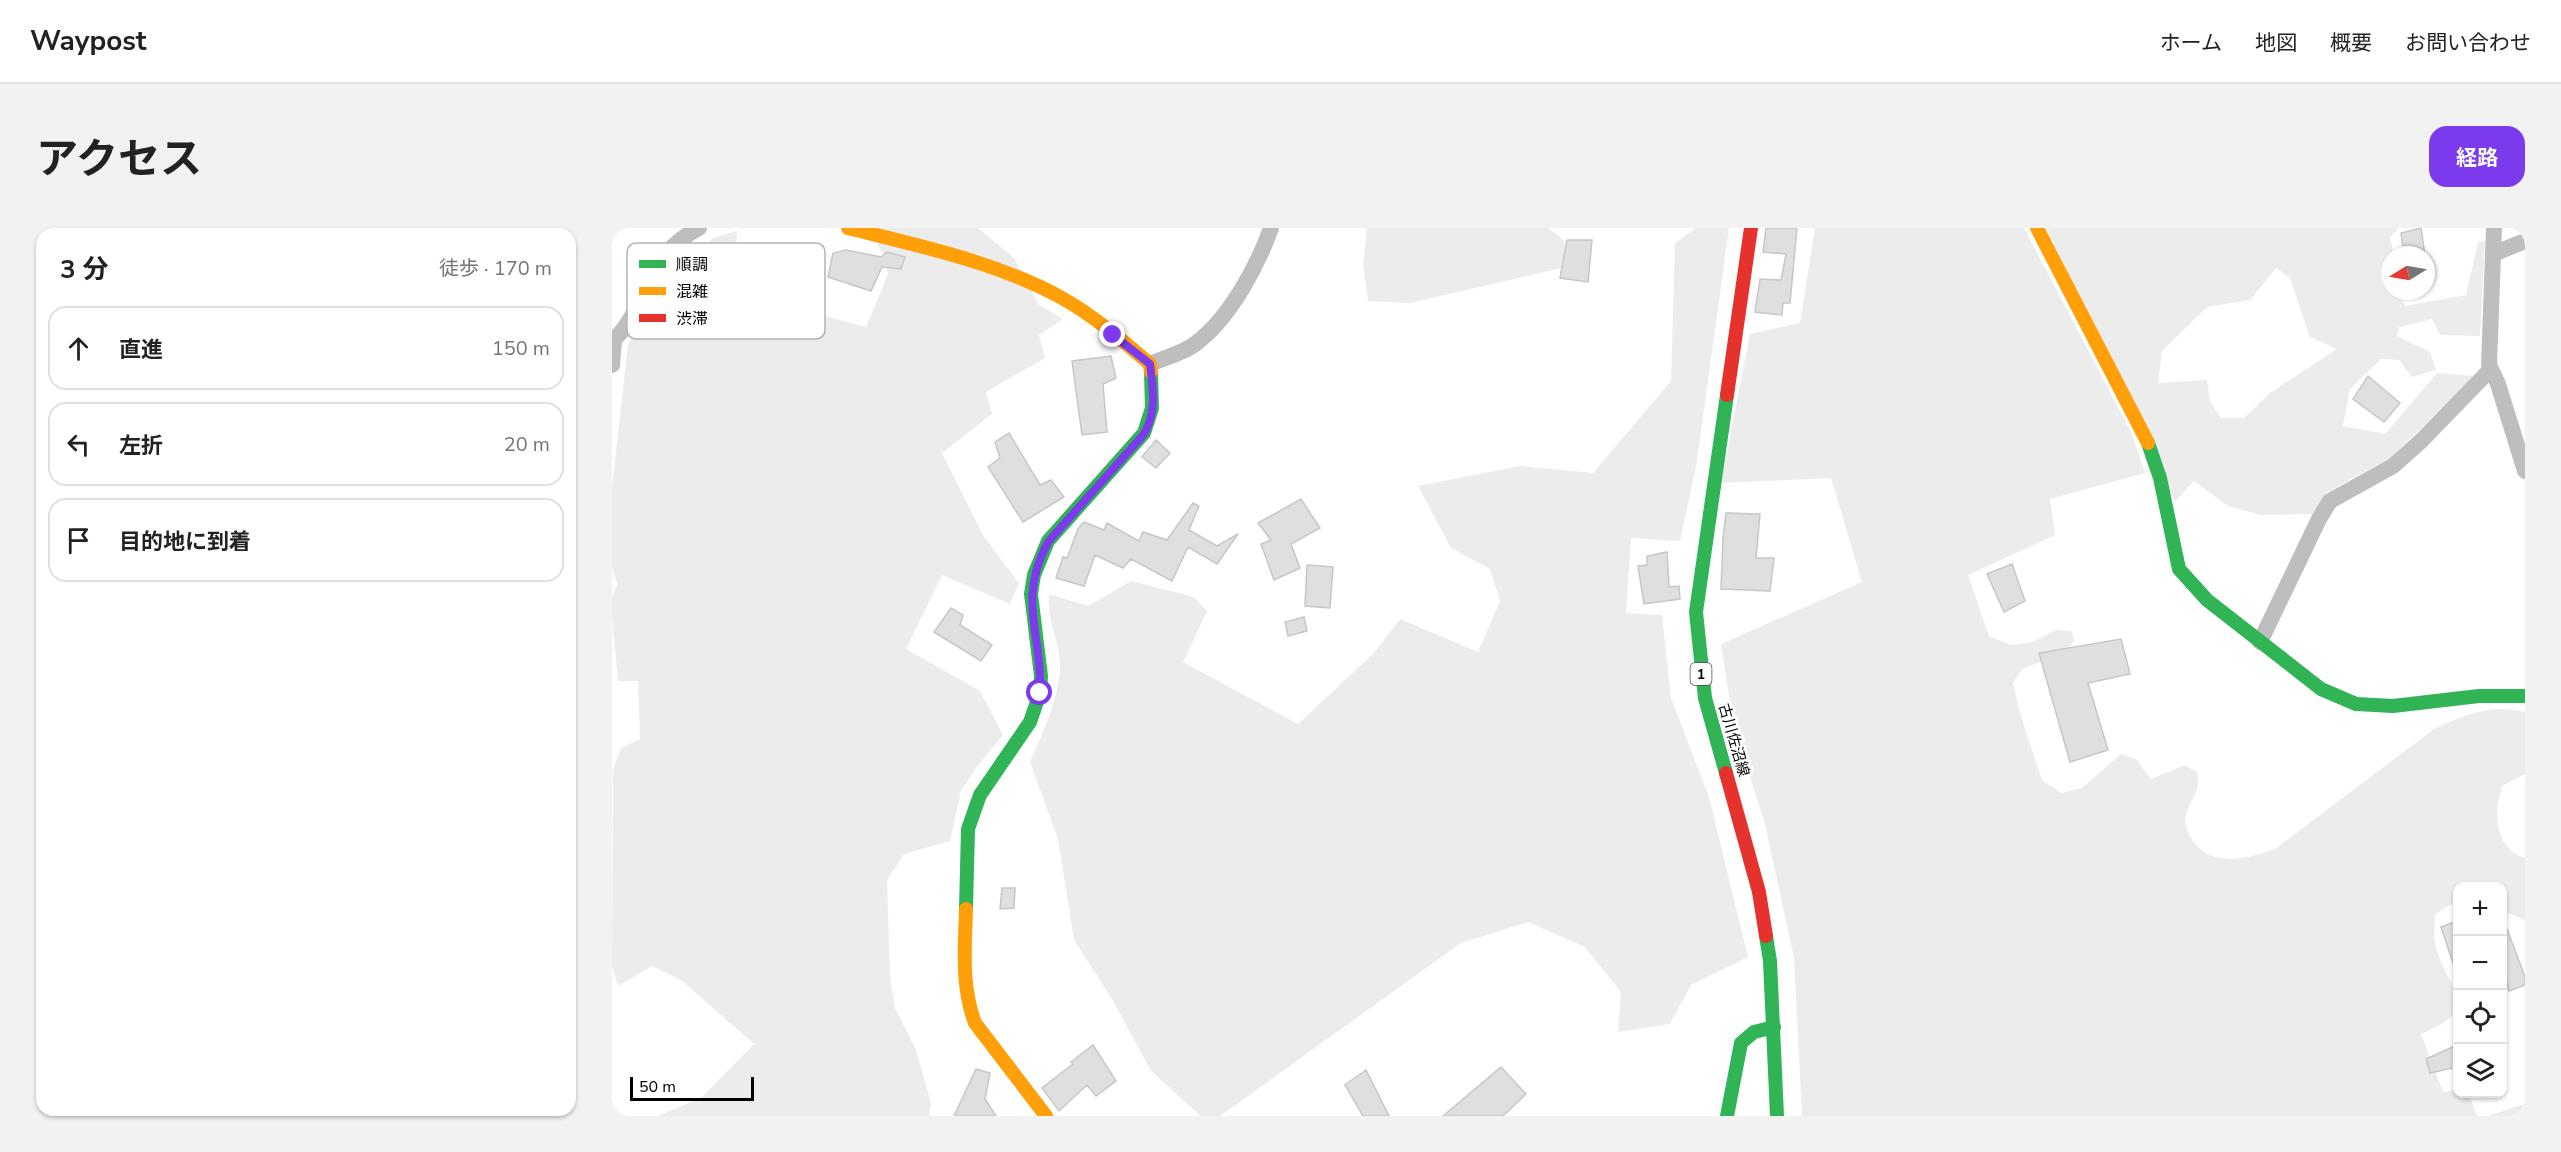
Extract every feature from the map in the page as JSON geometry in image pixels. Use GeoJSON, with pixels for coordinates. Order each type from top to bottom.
{"type":"FeatureCollection","features":[{"type":"Feature","properties":{"kind":"street"},"geometry":{"type":"LineString","coordinates":[[676,243],[699,228]]}},
{"type":"Feature","properties":{"kind":"street"},"geometry":{"type":"LineString","coordinates":[[848,228],[940,253],[1046,290],[1071,304],[1150,364],[1154,406],[1151,421],[1144,434],[1048,542],[1040,558],[1031,594],[1041,676],[1040,693],[1030,722],[980,795],[968,830],[964,984],[968,1005],[975,1023],[987,1041],[1046,1116]]}},
{"type":"Feature","properties":{"kind":"street"},"geometry":{"type":"LineString","coordinates":[[1150,364],[1192,345],[1212,328],[1255,270],[1271,228]]}},
{"type":"Feature","properties":{"kind":"street","name":"古川佐沼線"},"geometry":{"type":"LineString","coordinates":[[1752,228],[1696,612],[1705,698],[1718,752],[1749,847],[1759,892],[1770,961],[1778,1116]]}},
{"type":"Feature","properties":{"kind":"street"},"geometry":{"type":"LineString","coordinates":[[2037,228],[2145,434],[2160,478],[2179,569],[2207,600],[2321,689],[2356,704],[2393,706],[2479,696],[2525,696]]}},
{"type":"Feature","properties":{"kind":"street"},"geometry":{"type":"LineString","coordinates":[[2494,228],[2489,365],[2525,471]]}},
{"type":"Feature","properties":{"kind":"street"},"geometry":{"type":"LineString","coordinates":[[2493,254],[2525,241]]}},
{"type":"Feature","properties":{"kind":"street"},"geometry":{"type":"LineString","coordinates":[[612,365],[613,340],[627,323]]}},
{"type":"Feature","properties":{"kind":"street"},"geometry":{"type":"LineString","coordinates":[[2260,642],[2319,519],[2331,501],[2393,466],[2421,441],[2491,369]]}},
{"type":"Feature","properties":{"kind":"street"},"geometry":{"type":"LineString","coordinates":[[1727,1116],[1740,1043],[1754,1032],[1774,1026]]}},
{"type":"Feature","properties":{"kind":"shaded area"},"geometry":{"type":"Polygon","coordinates":[[[866,228],[978,228],[1014,258],[1038,304],[1063,319],[1039,335],[1045,358],[986,392],[992,414],[942,453],[984,537],[1019,583],[1010,604],[942,575],[906,649],[980,691],[1003,735],[976,768],[961,791],[950,841],[904,854],[887,880],[890,976],[895,1008],[916,1050],[931,1103],[929,1116],[657,1116],[701,1098],[754,1044],[681,980],[652,966],[618,986],[612,966],[613,770],[621,748],[640,739],[638,681],[618,681],[612,616],[612,599],[617,584],[612,566],[612,488],[628,344],[630,339],[825,339],[825,316],[866,327],[888,274],[884,255],[866,228]]]}},
{"type":"Feature","properties":{"kind":"shaded area"},"geometry":{"type":"Polygon","coordinates":[[[1367,228],[1548,228],[1563,239],[1570,266],[1410,303],[1368,301],[1363,264],[1367,228]]]}},
{"type":"Feature","properties":{"kind":"shaded area"},"geometry":{"type":"Polygon","coordinates":[[[1696,228],[1729,228],[1697,461],[1680,541],[1631,538],[1626,613],[1662,615],[1671,698],[1709,797],[1748,957],[1691,985],[1670,1024],[1618,1032],[1621,992],[1585,947],[1528,922],[1461,943],[1220,1116],[1201,1116],[1151,1071],[1112,999],[1074,940],[1058,839],[1030,762],[1049,716],[1059,681],[1060,659],[1050,613],[1049,594],[1088,606],[1131,581],[1194,597],[1207,611],[1183,662],[1298,724],[1374,653],[1400,619],[1478,652],[1500,601],[1490,569],[1451,548],[1418,486],[1520,466],[1593,473],[1671,381],[1675,243],[1696,228]]]}},
{"type":"Feature","properties":{"kind":"shaded area"},"geometry":{"type":"Polygon","coordinates":[[[1815,228],[2024,228],[2131,432],[2145,473],[2050,499],[2055,535],[1968,575],[1989,636],[2011,645],[2033,642],[2056,630],[2071,631],[2074,640],[2066,652],[2022,669],[2013,683],[2020,713],[2042,780],[2061,793],[2082,788],[2121,754],[2136,759],[2151,779],[2185,765],[2197,772],[2198,780],[2197,791],[2185,818],[2191,838],[2199,848],[2219,858],[2253,856],[2275,849],[2434,729],[2478,712],[2501,709],[2525,712],[2525,774],[2502,786],[2497,817],[2498,828],[2507,846],[2514,853],[2525,858],[2525,920],[2507,913],[2507,882],[2453,882],[2453,903],[2435,914],[2436,947],[2453,987],[2453,1014],[2441,1025],[2421,1034],[2443,1092],[2453,1091],[2453,1098],[2470,1098],[2477,1116],[1802,1116],[1794,958],[1765,824],[1734,727],[1721,644],[1862,582],[1831,478],[1721,483],[1750,334],[1800,323],[1815,228]]]}},
{"type":"Feature","properties":{"kind":"shaded area"},"geometry":{"type":"Polygon","coordinates":[[[2047,228],[2398,228],[2390,238],[2392,246],[2381,246],[2381,300],[2403,300],[2405,306],[2466,295],[2478,242],[2485,241],[2480,336],[2440,335],[2432,319],[2399,327],[2397,336],[2430,352],[2436,370],[2412,377],[2399,360],[2381,359],[2350,389],[2343,426],[2385,434],[2437,373],[2475,376],[2390,458],[2327,492],[2313,514],[2261,515],[2228,506],[2194,481],[2175,502],[2047,228]],[[2276,268],[2250,300],[2207,307],[2162,351],[2158,383],[2207,380],[2210,401],[2221,418],[2244,418],[2270,393],[2337,349],[2310,337],[2290,278],[2276,268]]]}},
{"type":"Feature","properties":{"kind":"shaded area"},"geometry":{"type":"Polygon","coordinates":[[[737,231],[736,243],[707,243],[713,238],[737,231]]]}},
{"type":"Feature","properties":{"kind":"shaded area"},"geometry":{"type":"Polygon","coordinates":[[[2521,1105],[2525,1106],[2525,1116],[2488,1116],[2521,1105]]]}},
{"type":"Feature","properties":{"kind":"building"},"geometry":{"type":"Polygon","coordinates":[[[1766,228],[1797,228],[1790,303],[1783,303],[1782,315],[1755,312],[1760,279],[1781,280],[1786,254],[1763,252],[1766,228]]]}},
{"type":"Feature","properties":{"kind":"building"},"geometry":{"type":"Polygon","coordinates":[[[2421,228],[2424,246],[2403,246],[2401,233],[2421,228]]]}},
{"type":"Feature","properties":{"kind":"building"},"geometry":{"type":"Polygon","coordinates":[[[1567,240],[1592,240],[1588,282],[1560,278],[1567,240]]]}},
{"type":"Feature","properties":{"kind":"building"},"geometry":{"type":"Polygon","coordinates":[[[846,250],[881,257],[887,252],[905,257],[901,269],[882,267],[871,291],[828,277],[833,253],[846,250]]]}},
{"type":"Feature","properties":{"kind":"building"},"geometry":{"type":"Polygon","coordinates":[[[1111,356],[1116,378],[1103,384],[1107,432],[1082,435],[1072,361],[1111,356]]]}},
{"type":"Feature","properties":{"kind":"building"},"geometry":{"type":"Polygon","coordinates":[[[2368,376],[2400,403],[2384,422],[2353,399],[2368,376]]]}},
{"type":"Feature","properties":{"kind":"building"},"geometry":{"type":"Polygon","coordinates":[[[1009,433],[1040,485],[1051,480],[1064,497],[1023,522],[988,467],[1000,458],[995,442],[1009,433]]]}},
{"type":"Feature","properties":{"kind":"building"},"geometry":{"type":"Polygon","coordinates":[[[1156,440],[1170,453],[1156,468],[1142,457],[1156,440]]]}},
{"type":"Feature","properties":{"kind":"building"},"geometry":{"type":"Polygon","coordinates":[[[1301,499],[1320,528],[1291,544],[1300,568],[1274,580],[1261,544],[1271,540],[1258,523],[1301,499]]]}},
{"type":"Feature","properties":{"kind":"building"},"geometry":{"type":"Polygon","coordinates":[[[1193,503],[1199,506],[1189,530],[1217,546],[1238,534],[1217,564],[1188,547],[1172,581],[1131,559],[1123,568],[1095,555],[1084,586],[1056,578],[1063,557],[1067,558],[1078,529],[1084,522],[1104,530],[1107,523],[1139,541],[1143,532],[1167,540],[1193,503]]]}},
{"type":"Feature","properties":{"kind":"building"},"geometry":{"type":"Polygon","coordinates":[[[1726,513],[1760,514],[1756,558],[1774,558],[1770,591],[1721,589],[1726,513]]]}},
{"type":"Feature","properties":{"kind":"building"},"geometry":{"type":"Polygon","coordinates":[[[1667,552],[1669,587],[1679,586],[1680,599],[1644,604],[1638,566],[1647,565],[1647,556],[1667,552]]]}},
{"type":"Feature","properties":{"kind":"building"},"geometry":{"type":"Polygon","coordinates":[[[2012,564],[2025,601],[2004,612],[1987,574],[2012,564]]]}},
{"type":"Feature","properties":{"kind":"building"},"geometry":{"type":"Polygon","coordinates":[[[1307,565],[1333,567],[1330,608],[1305,606],[1307,565]]]}},
{"type":"Feature","properties":{"kind":"building"},"geometry":{"type":"Polygon","coordinates":[[[951,608],[963,615],[960,625],[992,645],[981,661],[934,632],[951,608]]]}},
{"type":"Feature","properties":{"kind":"building"},"geometry":{"type":"Polygon","coordinates":[[[1304,617],[1307,631],[1288,636],[1285,622],[1304,617]]]}},
{"type":"Feature","properties":{"kind":"building"},"geometry":{"type":"Polygon","coordinates":[[[2121,639],[2130,674],[2088,683],[2108,750],[2070,762],[2039,653],[2121,639]]]}},
{"type":"Feature","properties":{"kind":"building"},"geometry":{"type":"Polygon","coordinates":[[[1002,888],[1015,888],[1014,908],[1000,909],[1002,888]]]}},
{"type":"Feature","properties":{"kind":"building"},"geometry":{"type":"Polygon","coordinates":[[[2453,922],[2453,963],[2441,927],[2453,922]]]}},
{"type":"Feature","properties":{"kind":"building"},"geometry":{"type":"Polygon","coordinates":[[[2507,929],[2525,977],[2525,985],[2509,991],[2507,929]]]}},
{"type":"Feature","properties":{"kind":"building"},"geometry":{"type":"Polygon","coordinates":[[[1093,1045],[1116,1081],[1096,1096],[1087,1085],[1059,1111],[1042,1088],[1093,1045]]]}},
{"type":"Feature","properties":{"kind":"building"},"geometry":{"type":"Polygon","coordinates":[[[2453,1047],[2453,1068],[2430,1073],[2426,1059],[2453,1047]]]}},
{"type":"Feature","properties":{"kind":"building"},"geometry":{"type":"Polygon","coordinates":[[[1501,1067],[1526,1094],[1503,1116],[1443,1116],[1501,1067]]]}},
{"type":"Feature","properties":{"kind":"building"},"geometry":{"type":"Polygon","coordinates":[[[976,1069],[990,1073],[985,1099],[996,1116],[954,1116],[976,1069]]]}},
{"type":"Feature","properties":{"kind":"building"},"geometry":{"type":"Polygon","coordinates":[[[1366,1070],[1389,1116],[1363,1116],[1345,1085],[1366,1070]]]}},
{"type":"Feature","properties":{"kind":"traffic: fast"},"geometry":{"type":"LineString","coordinates":[[966,909],[968,829],[980,795],[1030,722],[1040,693],[1041,676],[1031,594],[1034,575],[1048,541],[1144,433],[1152,408],[1151,372]]}},
{"type":"Feature","properties":{"kind":"traffic: fast"},"geometry":{"type":"LineString","coordinates":[[1726,773],[1705,698],[1696,612],[1727,395]]}},
{"type":"Feature","properties":{"kind":"traffic: fast"},"geometry":{"type":"LineString","coordinates":[[2148,443],[2160,478],[2179,569],[2207,600],[2321,689],[2356,704],[2393,706],[2479,696],[2525,696]]}},
{"type":"Feature","properties":{"kind":"traffic: fast"},"geometry":{"type":"LineString","coordinates":[[1766,936],[1770,961],[1777,1116]]}},
{"type":"Feature","properties":{"kind":"traffic: fast"},"geometry":{"type":"LineString","coordinates":[[1727,1116],[1741,1043],[1754,1032],[1774,1027]]}},
{"type":"Feature","properties":{"kind":"traffic: slow"},"geometry":{"type":"LineString","coordinates":[[848,228],[957,256],[1037,285],[1074,305],[1108,329],[1150,364],[1151,372]]}},
{"type":"Feature","properties":{"kind":"traffic: slow"},"geometry":{"type":"LineString","coordinates":[[2037,228],[2148,443]]}},
{"type":"Feature","properties":{"kind":"traffic: slow"},"geometry":{"type":"LineString","coordinates":[[966,909],[966,981],[975,1023],[1046,1116]]}},
{"type":"Feature","properties":{"kind":"traffic: jam"},"geometry":{"type":"LineString","coordinates":[[1727,395],[1751,228]]}},
{"type":"Feature","properties":{"kind":"traffic: jam"},"geometry":{"type":"LineString","coordinates":[[1726,773],[1759,892],[1766,936]]}},
{"type":"Feature","properties":{"kind":"route"},"geometry":{"type":"LineString","coordinates":[[1040,693],[1041,676],[1031,594],[1034,574],[1040,558],[1048,542],[1144,434],[1151,421],[1154,406],[1150,364],[1113,335]]}}]}
